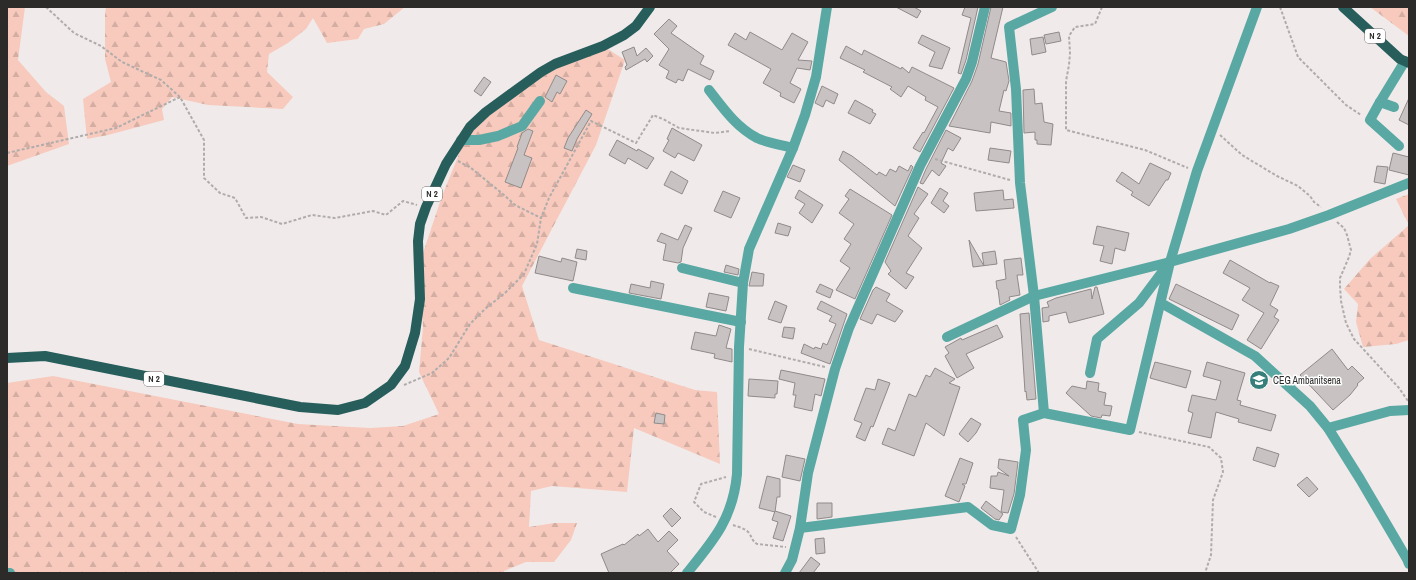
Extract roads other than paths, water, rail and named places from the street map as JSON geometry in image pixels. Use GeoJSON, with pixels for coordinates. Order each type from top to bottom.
{"type":"FeatureCollection","features":[{"type":"Feature","properties":{"kind":"main road","name":"N 2"},"geometry":{"type":"LineString","coordinates":[[7,358],[45,356],[300,407],[338,410],[365,403],[391,385],[405,366],[415,333],[420,299],[418,241],[420,224],[426,207],[450,157],[461,140],[470,128],[486,112],[526,82],[555,64],[603,46],[624,35],[636,26],[650,7]]}},
{"type":"Feature","properties":{"kind":"main road","name":"N 2"},"geometry":{"type":"LineString","coordinates":[[1343,7],[1395,54],[1407,62]]}},
{"type":"Feature","properties":{"kind":"street"},"geometry":{"type":"LineString","coordinates":[[687,573],[712,543],[725,521],[731,508],[736,488],[739,347],[743,283],[749,249],[793,148],[816,76],[826,7]]}},
{"type":"Feature","properties":{"kind":"street"},"geometry":{"type":"LineString","coordinates":[[785,573],[792,560],[800,528],[808,473],[835,369],[849,328],[925,156],[966,79],[972,62],[985,7]]}},
{"type":"Feature","properties":{"kind":"street"},"geometry":{"type":"LineString","coordinates":[[1044,413],[1034,296],[1020,183],[1016,89],[1009,27],[1052,7]]}},
{"type":"Feature","properties":{"kind":"street"},"geometry":{"type":"LineString","coordinates":[[800,528],[968,507],[992,525],[1011,529],[1020,495],[1026,450],[1023,420],[1044,413],[1130,430],[1170,262],[1196,171],[1257,7]]}},
{"type":"Feature","properties":{"kind":"street"},"geometry":{"type":"LineString","coordinates":[[1399,146],[1370,120],[1380,102],[1407,62]]}},
{"type":"Feature","properties":{"kind":"street"},"geometry":{"type":"LineString","coordinates":[[709,90],[733,121],[745,130],[758,138],[793,148]]}},
{"type":"Feature","properties":{"kind":"street"},"geometry":{"type":"LineString","coordinates":[[461,140],[479,140],[498,136],[522,126],[540,101]]}},
{"type":"Feature","properties":{"kind":"street"},"geometry":{"type":"LineString","coordinates":[[1380,102],[1394,107]]}},
{"type":"Feature","properties":{"kind":"street"},"geometry":{"type":"LineString","coordinates":[[947,337],[1034,296],[1170,262],[1289,228],[1329,215],[1409,183]]}},
{"type":"Feature","properties":{"kind":"street"},"geometry":{"type":"LineString","coordinates":[[1090,373],[1096,339],[1139,303],[1170,262]]}},
{"type":"Feature","properties":{"kind":"street"},"geometry":{"type":"LineString","coordinates":[[682,268],[743,283]]}},
{"type":"Feature","properties":{"kind":"street"},"geometry":{"type":"LineString","coordinates":[[573,288],[741,322]]}},
{"type":"Feature","properties":{"kind":"street"},"geometry":{"type":"LineString","coordinates":[[1161,303],[1255,356],[1310,406],[1328,428],[1360,479],[1409,564]]}},
{"type":"Feature","properties":{"kind":"street"},"geometry":{"type":"LineString","coordinates":[[1328,428],[1390,411],[1409,410]]}},
{"type":"Feature","properties":{"kind":"place","name":"CEG Ambanitsena"},"geometry":{"type":"Point","coordinates":[1259,380]}}]}
